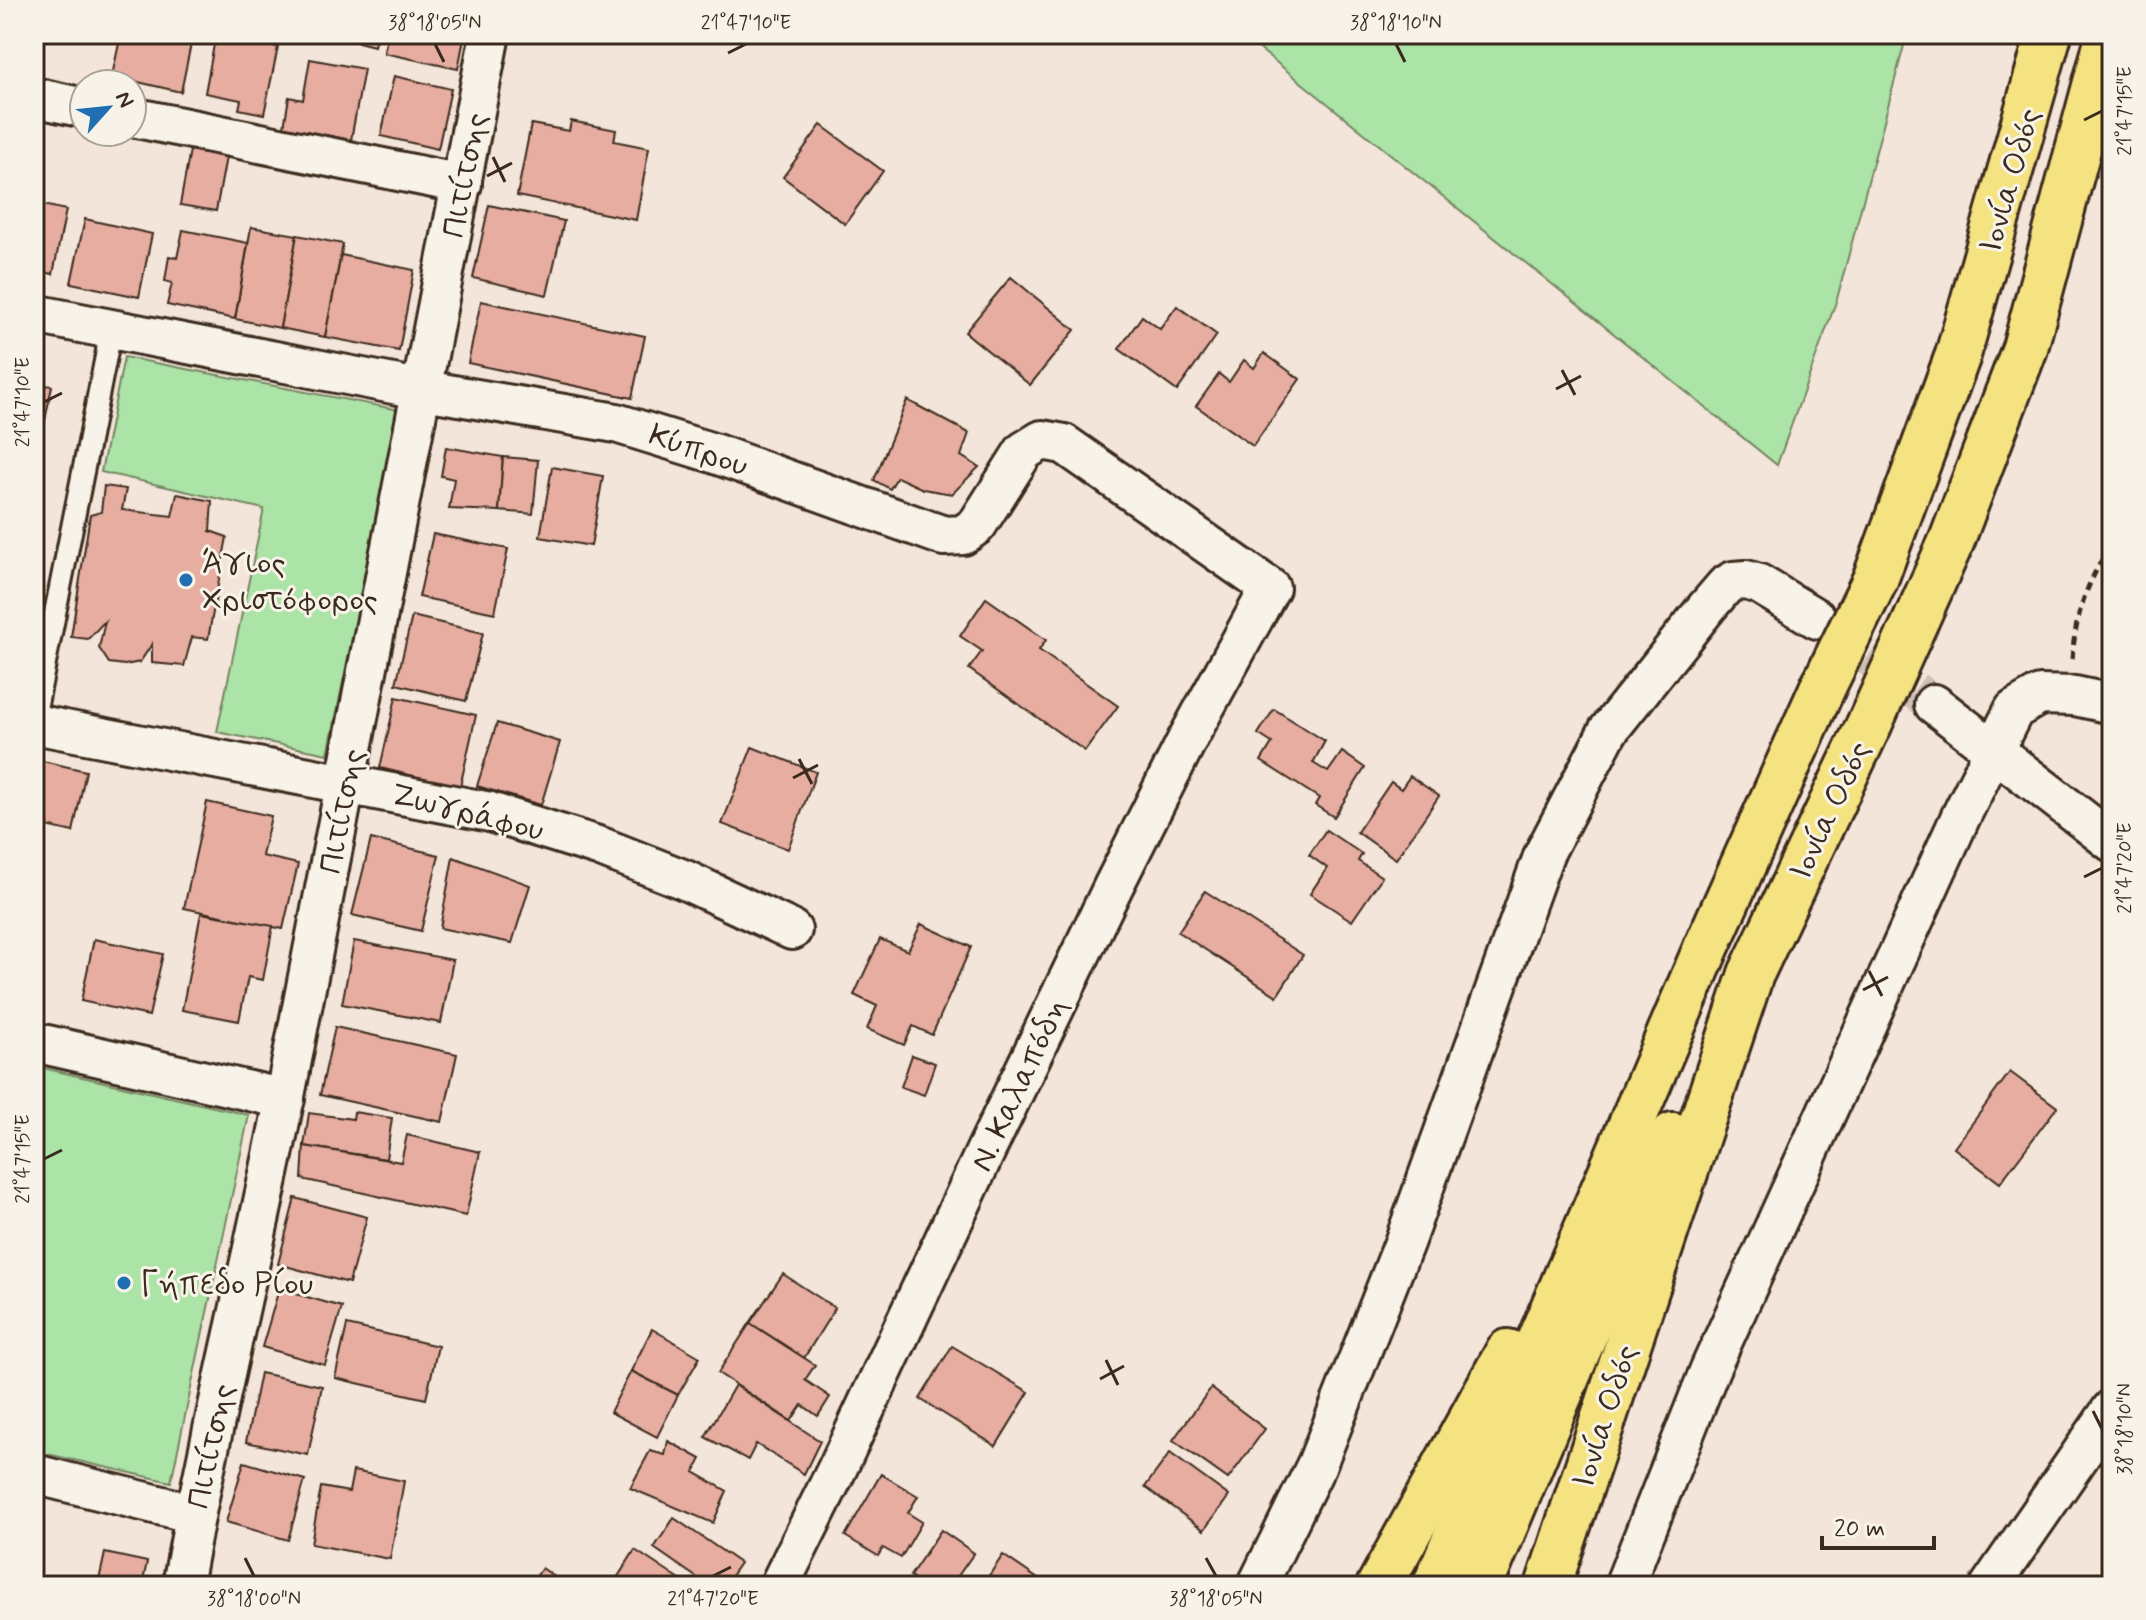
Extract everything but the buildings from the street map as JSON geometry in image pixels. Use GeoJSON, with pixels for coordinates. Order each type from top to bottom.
{"type":"FeatureCollection","features":[{"type":"Feature","properties":{"kind":"highway","name":"Ιονία Οδός"},"geometry":{"type":"LineString","coordinates":[[1613,1165],[1706,948],[1822,689],[1875,580],[1958,355],[2049,34]]}},
{"type":"Feature","properties":{"kind":"highway","name":"Ιονία Οδός"},"geometry":{"type":"LineString","coordinates":[[1548,1586],[1751,974],[1952,540],[2025,348],[2109,34]]}},
{"type":"Feature","properties":{"kind":"highway"},"geometry":{"type":"LineString","coordinates":[[2058,232],[2112,141]]}},
{"type":"Feature","properties":{"kind":"highway"},"geometry":{"type":"LineString","coordinates":[[1480,1586],[1637,1209],[1751,974]]}},
{"type":"Feature","properties":{"kind":"highway"},"geometry":{"type":"LineString","coordinates":[[1379,1586],[1613,1165]]}},
{"type":"Feature","properties":{"kind":"highway"},"geometry":{"type":"LineString","coordinates":[[1435,1586],[1613,1165]]}},
{"type":"Feature","properties":{"kind":"street","name":"Πιτίτσης"},"geometry":{"type":"LineString","coordinates":[[182,1586],[285,1099],[424,390],[490,34]]}},
{"type":"Feature","properties":{"kind":"street"},"geometry":{"type":"LineString","coordinates":[[34,97],[68,104]]}},
{"type":"Feature","properties":{"kind":"street"},"geometry":{"type":"LineString","coordinates":[[148,120],[462,184]]}},
{"type":"Feature","properties":{"kind":"street","name":"Κύπρου"},"geometry":{"type":"LineString","coordinates":[[34,314],[424,390],[596,418],[645,430],[944,536],[963,535],[977,525],[1024,451],[1042,440],[1064,444],[1270,588]]}},
{"type":"Feature","properties":{"kind":"street"},"geometry":{"type":"LineString","coordinates":[[1257,1586],[1317,1464],[1404,1243],[1544,854],[1608,731],[1707,607],[1733,581],[1746,580],[1759,584],[1817,619]]}},
{"type":"Feature","properties":{"kind":"street","name":"Ν. Καλαπόδη"},"geometry":{"type":"LineString","coordinates":[[779,1586],[1080,954],[1187,740],[1270,588]]}},
{"type":"Feature","properties":{"kind":"street"},"geometry":{"type":"LineString","coordinates":[[1624,1586],[1710,1369],[1993,749],[2014,710],[2040,695],[2075,696],[2112,704]]}},
{"type":"Feature","properties":{"kind":"street"},"geometry":{"type":"LineString","coordinates":[[1934,704],[2112,842]]}},
{"type":"Feature","properties":{"kind":"street","name":"Ζωγράφου"},"geometry":{"type":"LineString","coordinates":[[34,721],[490,812],[601,847],[685,880],[792,930]]}},
{"type":"Feature","properties":{"kind":"street"},"geometry":{"type":"LineString","coordinates":[[34,1042],[285,1099]]}},
{"type":"Feature","properties":{"kind":"street"},"geometry":{"type":"LineString","coordinates":[[1990,1586],[2112,1409]]}},
{"type":"Feature","properties":{"kind":"street"},"geometry":{"type":"LineString","coordinates":[[34,1474],[195,1514]]}},
{"type":"Feature","properties":{"kind":"lane"},"geometry":{"type":"LineString","coordinates":[[34,721],[111,331]]}},
{"type":"Feature","properties":{"kind":"path"},"geometry":{"type":"LineString","coordinates":[[2075,696],[2071,669],[2074,631],[2082,598],[2112,544]]}},
{"type":"Feature","properties":{"kind":"green space"},"geometry":{"type":"Polygon","coordinates":[[[1241,34],[1907,34],[1837,299],[1777,465],[1241,34]]]}},
{"type":"Feature","properties":{"kind":"green space"},"geometry":{"type":"Polygon","coordinates":[[[124,357],[400,410],[328,754],[217,732],[264,509],[101,472],[124,357]]]}},
{"type":"Feature","properties":{"kind":"green space","name":"Γήπεδο Ρίου"},"geometry":{"type":"Polygon","coordinates":[[[34,1066],[249,1115],[171,1482],[34,1451],[34,1066]]]}},
{"type":"Feature","properties":{"kind":"tunnel"},"geometry":{"type":"LineString","coordinates":[[1822,623],[1934,704]]}},
{"type":"Feature","properties":{"kind":"place","name":"Άγιος Χριστόφορος"},"geometry":{"type":"Point","coordinates":[186,580]}},
{"type":"Feature","properties":{"kind":"place","name":"Γήπεδο Ρίου"},"geometry":{"type":"Point","coordinates":[124,1283]}}]}
